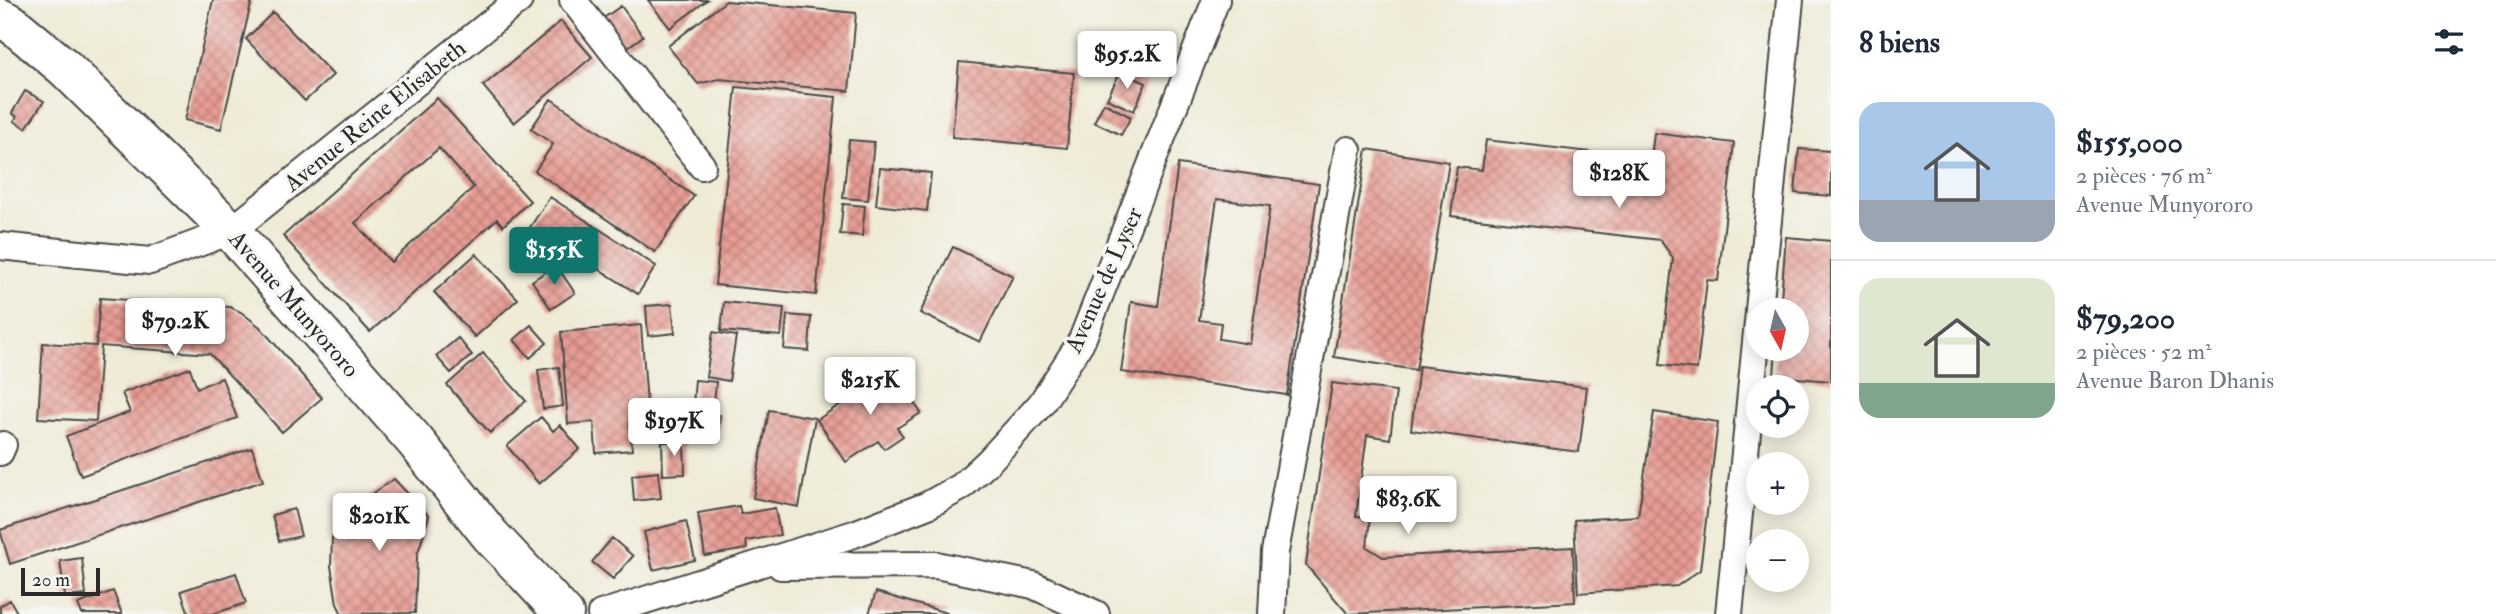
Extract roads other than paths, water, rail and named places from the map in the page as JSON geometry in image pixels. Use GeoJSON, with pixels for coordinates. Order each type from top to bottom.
{"type":"FeatureCollection","features":[{"type":"Feature","properties":{"kind":"highway","name":"Avenue Munyororo"},"geometry":{"type":"LineString","coordinates":[[0,18],[65,68],[232,231],[415,441],[490,536],[564,614]]}},
{"type":"Feature","properties":{"kind":"street","name":"Avenue Reine Elisabeth"},"geometry":{"type":"LineString","coordinates":[[0,246],[150,261],[232,231],[519,0]]}},
{"type":"Feature","properties":{"kind":"street"},"geometry":{"type":"LineString","coordinates":[[573,0],[702,166]]}},
{"type":"Feature","properties":{"kind":"street","name":"Avenue de Lyser"},"geometry":{"type":"LineString","coordinates":[[601,614],[854,534],[928,505],[961,487],[1041,404],[1082,340],[1216,0]]}},
{"type":"Feature","properties":{"kind":"street"},"geometry":{"type":"LineString","coordinates":[[1760,298],[1790,0]]}},
{"type":"Feature","properties":{"kind":"street"},"geometry":{"type":"LineString","coordinates":[[1272,614],[1275,551],[1348,150]]}},
{"type":"Feature","properties":{"kind":"street"},"geometry":{"type":"LineString","coordinates":[[1729,614],[1754,361]]}},
{"type":"Feature","properties":{"kind":"street"},"geometry":{"type":"LineString","coordinates":[[752,566],[936,565],[1033,585],[1096,614]]}}]}
